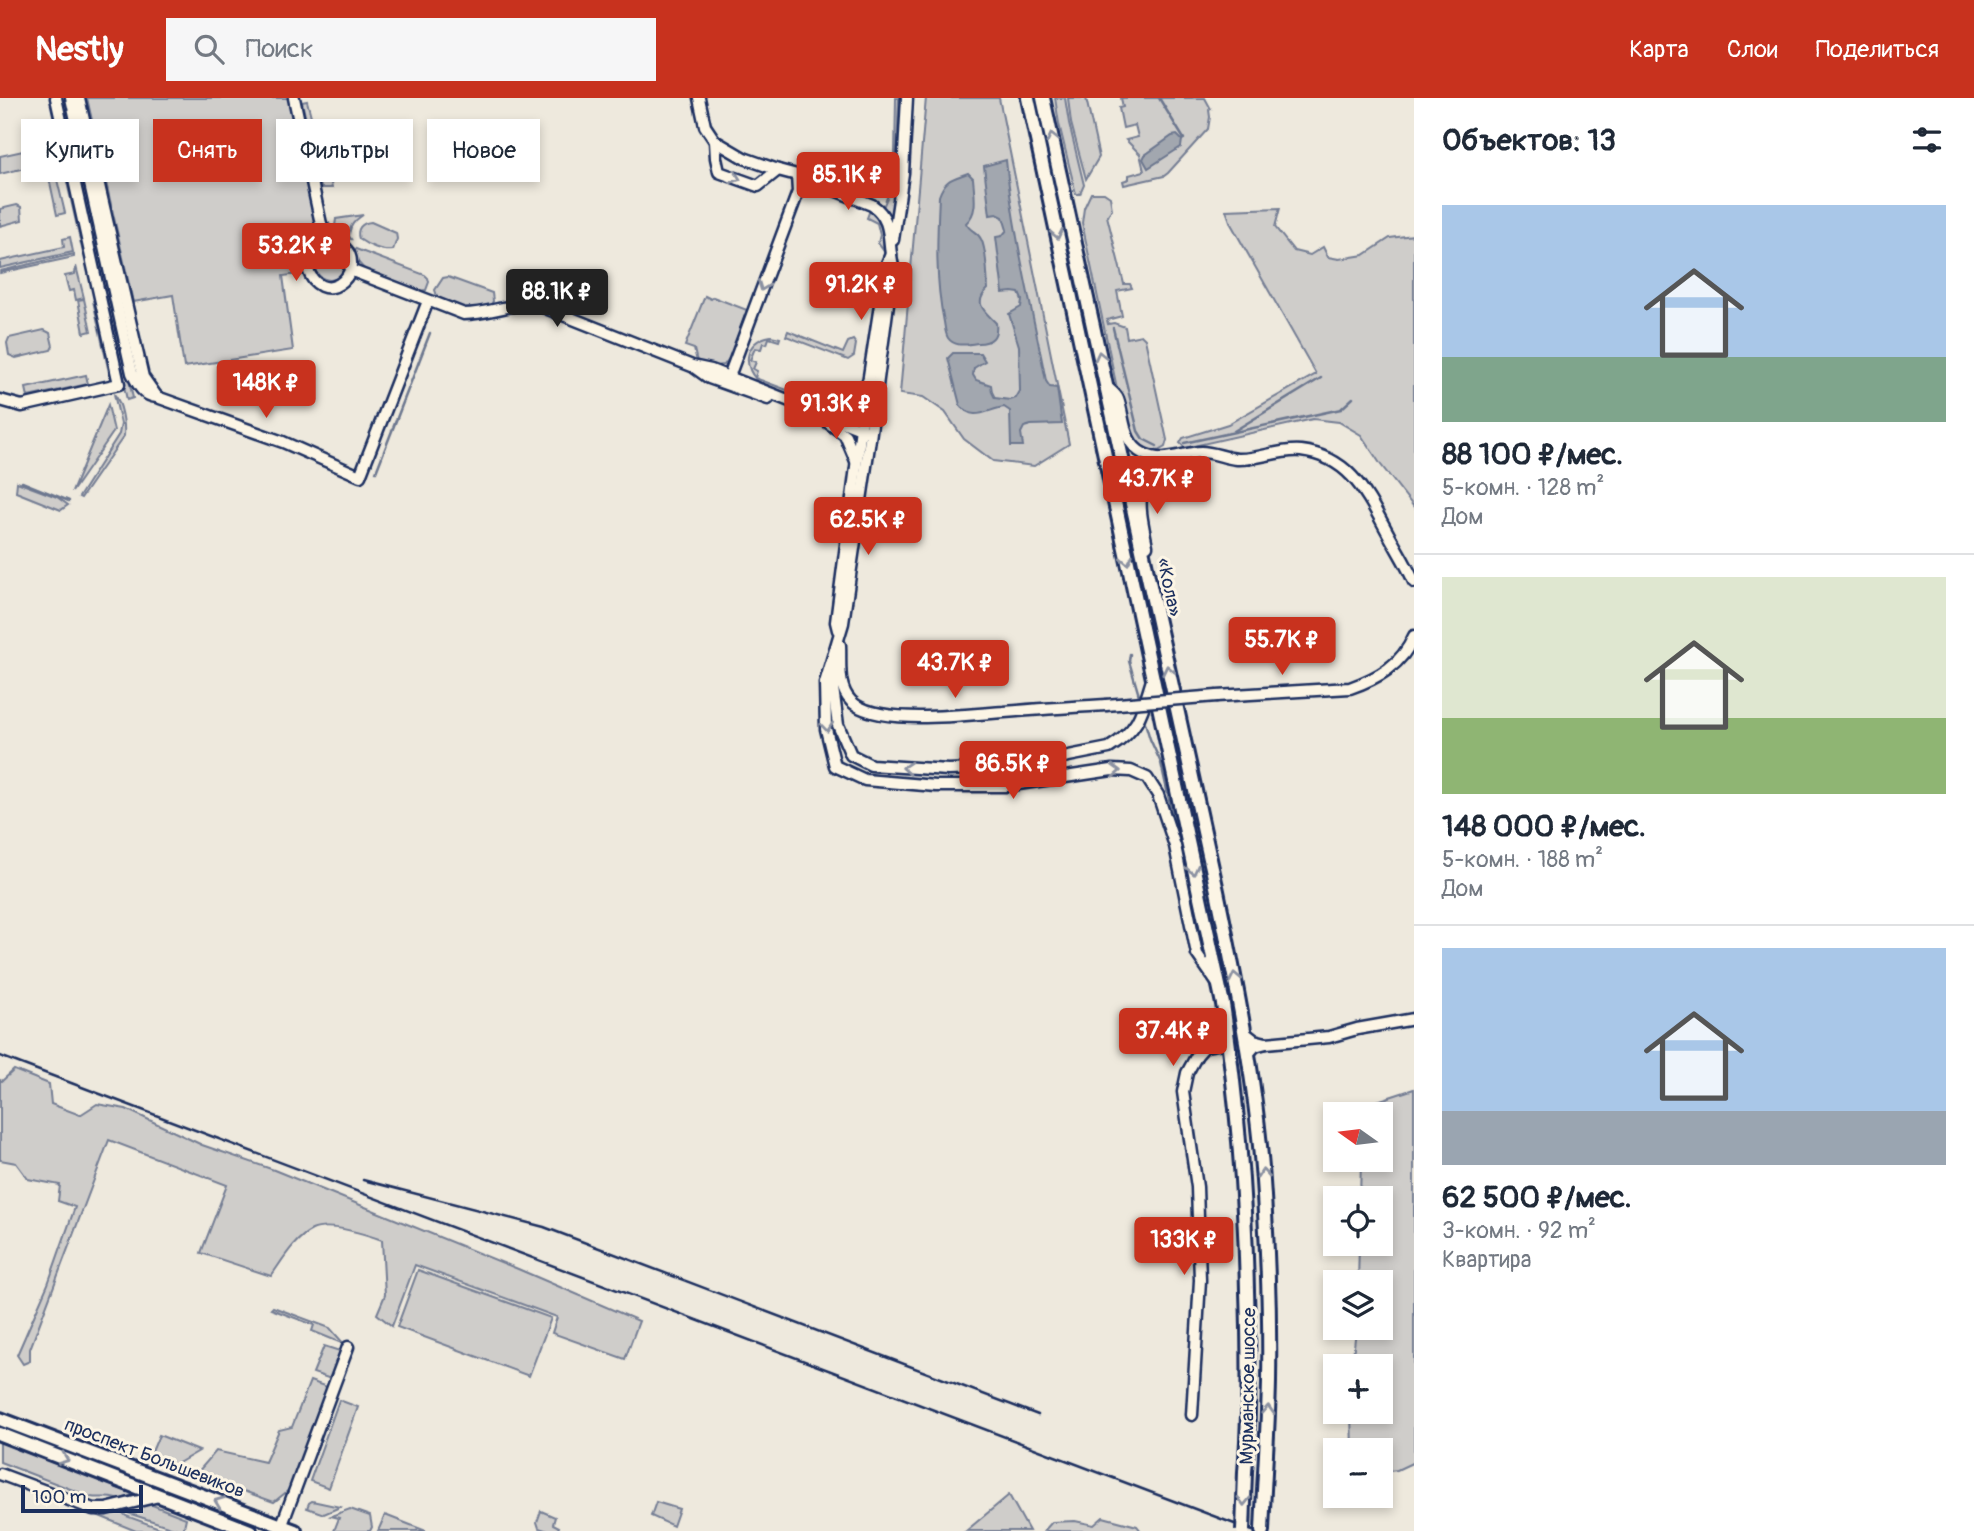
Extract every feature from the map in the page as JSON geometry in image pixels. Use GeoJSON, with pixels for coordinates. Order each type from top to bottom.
{"type":"FeatureCollection","features":[{"type":"Feature","properties":{"kind":"main road","name":"«Кола»"},"geometry":{"type":"LineString","coordinates":[[1028,98],[1219,985],[1228,1042]]}},
{"type":"Feature","properties":{"kind":"main road","name":"«Кола»"},"geometry":{"type":"LineString","coordinates":[[1043,98],[1220,904],[1247,1043]]}},
{"type":"Feature","properties":{"kind":"main road","name":"Мурманское шоссе"},"geometry":{"type":"LineString","coordinates":[[1228,1042],[1241,1154],[1246,1255],[1249,1375],[1243,1531]]}},
{"type":"Feature","properties":{"kind":"main road","name":"Мурманское шоссе"},"geometry":{"type":"LineString","coordinates":[[1247,1043],[1261,1152],[1266,1242],[1269,1382],[1262,1531]]}},
{"type":"Feature","properties":{"kind":"main road","name":"проспект Большевиков"},"geometry":{"type":"LineString","coordinates":[[0,1419],[285,1530]]}},
{"type":"Feature","properties":{"kind":"main road","name":"проспект Большевиков"},"geometry":{"type":"LineString","coordinates":[[0,1434],[250,1531]]}},
{"type":"Feature","properties":{"kind":"main road"},"geometry":{"type":"LineString","coordinates":[[86,1467],[92,1453]]}},
{"type":"Feature","properties":{"kind":"street"},"geometry":{"type":"LineString","coordinates":[[0,400],[22,406],[119,384],[55,98]]}},
{"type":"Feature","properties":{"kind":"street"},"geometry":{"type":"LineString","coordinates":[[71,98],[132,373],[150,396],[283,442],[360,476],[428,300]]}},
{"type":"Feature","properties":{"kind":"street"},"geometry":{"type":"LineString","coordinates":[[79,98],[143,377],[158,397]]}},
{"type":"Feature","properties":{"kind":"street"},"geometry":{"type":"LineString","coordinates":[[294,98],[321,225],[320,234],[307,256],[308,273],[314,281],[323,286],[333,286],[346,279],[351,270],[351,261],[342,245],[326,241],[315,245]]}},
{"type":"Feature","properties":{"kind":"street"},"geometry":{"type":"LineString","coordinates":[[699,98],[705,125],[715,141],[744,158],[797,175],[872,205],[885,216],[893,266],[865,433],[833,688],[838,726],[851,755],[871,765],[948,770],[1009,768],[1109,748],[1122,740],[1139,722],[1153,679]]}},
{"type":"Feature","properties":{"kind":"street"},"geometry":{"type":"LineString","coordinates":[[907,98],[903,173],[867,383],[865,433],[857,466],[836,622],[841,686],[850,701],[860,708],[881,714],[923,717],[1350,688],[1385,672],[1399,661],[1414,636]]}},
{"type":"Feature","properties":{"kind":"street"},"geometry":{"type":"LineString","coordinates":[[715,141],[719,172],[758,186],[778,170]]}},
{"type":"Feature","properties":{"kind":"street"},"geometry":{"type":"LineString","coordinates":[[735,387],[730,377],[734,362],[798,192],[797,175]]}},
{"type":"Feature","properties":{"kind":"street"},"geometry":{"type":"LineString","coordinates":[[321,225],[334,242]]}},
{"type":"Feature","properties":{"kind":"street"},"geometry":{"type":"LineString","coordinates":[[351,270],[464,314],[520,304],[538,305],[692,366],[713,370],[814,409],[865,433]]}},
{"type":"Feature","properties":{"kind":"street"},"geometry":{"type":"LineString","coordinates":[[713,370],[725,368],[734,362]]}},
{"type":"Feature","properties":{"kind":"street"},"geometry":{"type":"LineString","coordinates":[[692,366],[709,378],[865,433]]}},
{"type":"Feature","properties":{"kind":"street"},"geometry":{"type":"LineString","coordinates":[[814,409],[846,402],[867,383]]}},
{"type":"Feature","properties":{"kind":"street"},"geometry":{"type":"LineString","coordinates":[[1107,387],[1117,396],[1126,433],[1136,450],[1154,458],[1163,459],[1202,452],[1238,459],[1297,451],[1329,459],[1353,477],[1366,493],[1414,582]]}},
{"type":"Feature","properties":{"kind":"street"},"geometry":{"type":"LineString","coordinates":[[823,419],[845,435],[857,466]]}},
{"type":"Feature","properties":{"kind":"street"},"geometry":{"type":"LineString","coordinates":[[1147,572],[1150,561],[1140,507],[1142,491],[1153,470],[1178,457]]}},
{"type":"Feature","properties":{"kind":"street"},"geometry":{"type":"LineString","coordinates":[[839,636],[825,683],[826,729],[835,766],[865,780],[936,786],[1005,786],[1112,770],[1131,771],[1147,778],[1158,794],[1175,846],[1197,954],[1219,985]]}},
{"type":"Feature","properties":{"kind":"street"},"geometry":{"type":"LineString","coordinates":[[1247,1043],[1255,1046],[1329,1037],[1414,1019]]}},
{"type":"Feature","properties":{"kind":"street"},"geometry":{"type":"LineString","coordinates":[[1247,1043],[1254,1040],[1266,1043]]}},
{"type":"Feature","properties":{"kind":"street"},"geometry":{"type":"LineString","coordinates":[[1192,1415],[1200,1280],[1197,1187],[1184,1092],[1187,1073],[1197,1055],[1205,1046],[1228,1042]]}},
{"type":"Feature","properties":{"kind":"street"},"geometry":{"type":"LineString","coordinates":[[285,1530],[348,1347]]}},
{"type":"Feature","properties":{"kind":"street"},"geometry":{"type":"LineString","coordinates":[[0,1474],[93,1509],[106,1509],[159,1496]]}},
{"type":"Feature","properties":{"kind":"shaded area"},"geometry":{"type":"Polygon","coordinates":[[[87,98],[289,98],[293,119],[276,119],[276,182],[306,182],[317,225],[315,239],[305,250],[297,266],[299,274],[283,276],[293,350],[184,367],[173,295],[133,302],[106,182],[139,182],[139,119],[92,119],[87,98]]]}},
{"type":"Feature","properties":{"kind":"shaded area"},"geometry":{"type":"Polygon","coordinates":[[[896,98],[899,98],[896,177],[890,224],[878,203],[884,205],[895,177],[888,174],[895,154],[896,98]]]}},
{"type":"Feature","properties":{"kind":"shaded area"},"geometry":{"type":"Polygon","coordinates":[[[926,98],[999,98],[1069,444],[1034,466],[993,461],[964,439],[945,412],[923,397],[900,394],[926,98]]]}},
{"type":"Feature","properties":{"kind":"shaded area"},"geometry":{"type":"Polygon","coordinates":[[[1055,98],[1065,98],[1084,185],[1080,194],[1076,194],[1055,98]]]}},
{"type":"Feature","properties":{"kind":"shaded area"},"geometry":{"type":"Polygon","coordinates":[[[1068,98],[1086,98],[1099,157],[1086,179],[1071,123],[1068,98]]]}},
{"type":"Feature","properties":{"kind":"shaded area"},"geometry":{"type":"Polygon","coordinates":[[[1121,98],[1205,98],[1211,109],[1208,129],[1164,176],[1124,185],[1123,181],[1129,179],[1129,175],[1144,171],[1140,154],[1126,140],[1138,137],[1135,125],[1123,128],[1119,108],[1123,107],[1121,98]]]}},
{"type":"Feature","properties":{"kind":"shaded area"},"geometry":{"type":"Polygon","coordinates":[[[67,101],[71,119],[65,119],[61,102],[67,101]]]}},
{"type":"Feature","properties":{"kind":"shaded area"},"geometry":{"type":"Polygon","coordinates":[[[307,101],[312,119],[306,119],[302,102],[307,101]]]}},
{"type":"Feature","properties":{"kind":"shaded area"},"geometry":{"type":"Polygon","coordinates":[[[1177,135],[1182,140],[1181,147],[1148,168],[1143,159],[1145,155],[1177,135]]]}},
{"type":"Feature","properties":{"kind":"shaded area"},"geometry":{"type":"Polygon","coordinates":[[[21,151],[21,169],[0,174],[0,156],[21,151]]]}},
{"type":"Feature","properties":{"kind":"shaded area"},"geometry":{"type":"Polygon","coordinates":[[[1006,160],[1018,243],[1046,381],[1050,387],[1057,388],[1062,424],[1024,427],[1021,433],[1023,446],[1011,446],[1010,411],[1004,407],[975,414],[960,405],[948,358],[953,353],[980,353],[985,361],[974,368],[973,375],[976,380],[991,385],[995,398],[1010,400],[1016,398],[1020,391],[1019,346],[1009,314],[1021,307],[1022,300],[1019,293],[1003,293],[996,237],[1002,236],[1007,230],[1003,217],[990,215],[984,166],[1006,160]]]}},
{"type":"Feature","properties":{"kind":"shaded area"},"geometry":{"type":"Polygon","coordinates":[[[968,173],[973,178],[975,202],[973,213],[966,223],[983,244],[988,289],[983,294],[981,303],[982,308],[996,323],[996,328],[995,335],[990,340],[962,345],[954,343],[947,336],[941,306],[938,275],[939,196],[950,180],[968,173]]]}},
{"type":"Feature","properties":{"kind":"shaded area"},"geometry":{"type":"Polygon","coordinates":[[[50,182],[58,182],[65,213],[57,215],[50,182]]]}},
{"type":"Feature","properties":{"kind":"shaded area"},"geometry":{"type":"Polygon","coordinates":[[[67,182],[70,182],[84,245],[83,253],[67,182]]]}},
{"type":"Feature","properties":{"kind":"shaded area"},"geometry":{"type":"Polygon","coordinates":[[[79,182],[85,182],[109,289],[103,290],[79,182]]]}},
{"type":"Feature","properties":{"kind":"shaded area"},"geometry":{"type":"Polygon","coordinates":[[[320,182],[331,182],[332,188],[321,188],[320,182]]]}},
{"type":"Feature","properties":{"kind":"shaded area"},"geometry":{"type":"Polygon","coordinates":[[[1091,193],[1104,193],[1110,197],[1112,209],[1107,216],[1124,284],[1130,284],[1132,288],[1117,291],[1122,316],[1107,320],[1108,324],[1125,327],[1127,338],[1141,335],[1145,339],[1167,440],[1165,447],[1158,451],[1144,448],[1135,442],[1122,412],[1082,223],[1084,208],[1091,193]]]}},
{"type":"Feature","properties":{"kind":"shaded area"},"geometry":{"type":"Polygon","coordinates":[[[17,205],[21,207],[22,220],[0,226],[0,209],[17,205]]]}},
{"type":"Feature","properties":{"kind":"shaded area"},"geometry":{"type":"Polygon","coordinates":[[[871,207],[881,221],[884,232],[883,250],[878,243],[880,235],[877,223],[867,218],[871,207]]]}},
{"type":"Feature","properties":{"kind":"shaded area"},"geometry":{"type":"Polygon","coordinates":[[[1280,208],[1275,227],[1294,251],[1310,255],[1323,247],[1328,257],[1339,259],[1364,255],[1390,238],[1414,235],[1414,507],[1361,435],[1339,422],[1313,419],[1185,448],[1180,443],[1183,438],[1228,424],[1316,374],[1231,224],[1226,210],[1280,208]]]}},
{"type":"Feature","properties":{"kind":"shaded area"},"geometry":{"type":"Polygon","coordinates":[[[363,215],[351,226],[351,239],[336,235],[326,224],[329,223],[331,228],[335,226],[336,219],[363,215]]]}},
{"type":"Feature","properties":{"kind":"shaded area"},"geometry":{"type":"Polygon","coordinates":[[[371,222],[396,233],[393,250],[375,248],[359,239],[360,227],[371,222]]]}},
{"type":"Feature","properties":{"kind":"shaded area"},"geometry":{"type":"Polygon","coordinates":[[[70,237],[73,252],[0,268],[0,261],[64,247],[63,239],[70,237]]]}},
{"type":"Feature","properties":{"kind":"shaded area"},"geometry":{"type":"Polygon","coordinates":[[[330,248],[341,253],[346,264],[341,275],[330,280],[319,275],[314,264],[319,253],[330,248]]]}},
{"type":"Feature","properties":{"kind":"shaded area"},"geometry":{"type":"Polygon","coordinates":[[[353,248],[425,275],[429,282],[426,290],[418,291],[366,271],[356,260],[353,248]]]}},
{"type":"Feature","properties":{"kind":"shaded area"},"geometry":{"type":"Polygon","coordinates":[[[74,254],[74,257],[0,273],[0,271],[74,254]]]}},
{"type":"Feature","properties":{"kind":"shaded area"},"geometry":{"type":"Polygon","coordinates":[[[76,266],[84,298],[76,300],[74,290],[69,291],[65,276],[75,274],[76,266]]]}},
{"type":"Feature","properties":{"kind":"shaded area"},"geometry":{"type":"Polygon","coordinates":[[[448,277],[492,293],[491,305],[464,308],[439,302],[435,290],[443,278],[448,277]]]}},
{"type":"Feature","properties":{"kind":"shaded area"},"geometry":{"type":"Polygon","coordinates":[[[705,296],[747,310],[730,357],[724,365],[697,362],[694,349],[685,346],[705,296]]]}},
{"type":"Feature","properties":{"kind":"shaded area"},"geometry":{"type":"Polygon","coordinates":[[[110,297],[133,398],[127,400],[105,298],[110,297]]]}},
{"type":"Feature","properties":{"kind":"shaded area"},"geometry":{"type":"Polygon","coordinates":[[[84,299],[91,331],[84,333],[78,300],[84,299]]]}},
{"type":"Feature","properties":{"kind":"shaded area"},"geometry":{"type":"Polygon","coordinates":[[[96,300],[111,372],[110,377],[93,301],[96,300]]]}},
{"type":"Feature","properties":{"kind":"shaded area"},"geometry":{"type":"Polygon","coordinates":[[[44,330],[50,333],[53,346],[51,350],[16,358],[9,355],[9,338],[44,330]]]}},
{"type":"Feature","properties":{"kind":"shaded area"},"geometry":{"type":"Polygon","coordinates":[[[788,331],[843,353],[848,342],[853,340],[856,344],[854,356],[848,360],[786,336],[788,331]]]}},
{"type":"Feature","properties":{"kind":"shaded area"},"geometry":{"type":"Polygon","coordinates":[[[771,336],[780,338],[779,341],[769,338],[761,349],[755,348],[750,360],[756,362],[753,369],[757,371],[755,378],[748,363],[750,349],[762,339],[771,336]]]}},
{"type":"Feature","properties":{"kind":"shaded area"},"geometry":{"type":"Polygon","coordinates":[[[86,375],[88,384],[28,397],[26,388],[86,375]]]}},
{"type":"Feature","properties":{"kind":"shaded area"},"geometry":{"type":"Polygon","coordinates":[[[755,378],[822,403],[824,397],[841,397],[843,401],[815,404],[762,384],[755,378]]]}},
{"type":"Feature","properties":{"kind":"shaded area"},"geometry":{"type":"Polygon","coordinates":[[[114,394],[122,414],[124,436],[81,498],[79,497],[119,434],[121,424],[114,394]]]}},
{"type":"Feature","properties":{"kind":"shaded area"},"geometry":{"type":"Polygon","coordinates":[[[108,405],[114,431],[72,492],[108,405]]]}},
{"type":"Feature","properties":{"kind":"shaded area"},"geometry":{"type":"Polygon","coordinates":[[[17,482],[57,497],[68,505],[61,510],[16,492],[17,482]]]}},
{"type":"Feature","properties":{"kind":"shaded area"},"geometry":{"type":"Polygon","coordinates":[[[14,1070],[49,1084],[51,1104],[80,1115],[97,1104],[126,1109],[202,1145],[274,1170],[639,1321],[625,1359],[552,1333],[557,1317],[415,1265],[392,1326],[377,1314],[385,1295],[382,1240],[357,1232],[328,1227],[312,1230],[294,1245],[271,1276],[201,1253],[227,1185],[109,1140],[30,1349],[30,1361],[23,1364],[17,1355],[48,1284],[75,1207],[58,1201],[60,1185],[28,1179],[16,1163],[0,1160],[0,1080],[14,1070]]]}},
{"type":"Feature","properties":{"kind":"shaded area"},"geometry":{"type":"Polygon","coordinates":[[[1414,1089],[1414,1462],[1393,1470],[1393,1438],[1352,1438],[1351,1424],[1393,1424],[1393,1354],[1353,1354],[1355,1340],[1393,1340],[1393,1270],[1358,1270],[1359,1256],[1393,1256],[1393,1186],[1360,1186],[1361,1172],[1393,1172],[1393,1102],[1374,1102],[1414,1089]]]}},
{"type":"Feature","properties":{"kind":"shaded area"},"geometry":{"type":"Polygon","coordinates":[[[418,1270],[551,1318],[529,1376],[397,1327],[418,1270]]]}},
{"type":"Feature","properties":{"kind":"shaded area"},"geometry":{"type":"Polygon","coordinates":[[[273,1307],[330,1328],[344,1344],[312,1331],[314,1325],[271,1309],[273,1307]]]}},
{"type":"Feature","properties":{"kind":"shaded area"},"geometry":{"type":"Polygon","coordinates":[[[324,1346],[340,1351],[343,1355],[334,1380],[313,1373],[324,1346]]]}},
{"type":"Feature","properties":{"kind":"shaded area"},"geometry":{"type":"Polygon","coordinates":[[[310,1381],[330,1388],[295,1485],[274,1502],[196,1474],[216,1451],[265,1462],[279,1430],[292,1427],[310,1381]]]}},
{"type":"Feature","properties":{"kind":"shaded area"},"geometry":{"type":"Polygon","coordinates":[[[339,1400],[358,1407],[329,1488],[310,1481],[339,1400]]]}},
{"type":"Feature","properties":{"kind":"shaded area"},"geometry":{"type":"Polygon","coordinates":[[[159,1435],[199,1451],[170,1468],[148,1461],[159,1435]]]}},
{"type":"Feature","properties":{"kind":"shaded area"},"geometry":{"type":"Polygon","coordinates":[[[0,1442],[132,1495],[119,1500],[91,1497],[0,1462],[0,1442]]]}},
{"type":"Feature","properties":{"kind":"shaded area"},"geometry":{"type":"Polygon","coordinates":[[[1009,1495],[1029,1531],[966,1531],[1009,1495]]]}},
{"type":"Feature","properties":{"kind":"shaded area"},"geometry":{"type":"Polygon","coordinates":[[[312,1501],[340,1507],[324,1514],[307,1508],[312,1501]]]}},
{"type":"Feature","properties":{"kind":"shaded area"},"geometry":{"type":"Polygon","coordinates":[[[656,1502],[679,1509],[673,1526],[651,1516],[656,1502]]]}},
{"type":"Feature","properties":{"kind":"shaded area"},"geometry":{"type":"Polygon","coordinates":[[[147,1503],[186,1518],[183,1531],[128,1513],[124,1509],[147,1503]]]}},
{"type":"Feature","properties":{"kind":"shaded area"},"geometry":{"type":"Polygon","coordinates":[[[350,1509],[370,1516],[370,1531],[334,1531],[339,1518],[331,1516],[350,1509]]]}},
{"type":"Feature","properties":{"kind":"shaded area"},"geometry":{"type":"Polygon","coordinates":[[[120,1510],[126,1516],[168,1531],[136,1531],[92,1513],[105,1514],[120,1510]]]}},
{"type":"Feature","properties":{"kind":"shaded area"},"geometry":{"type":"Polygon","coordinates":[[[541,1511],[555,1517],[553,1524],[559,1527],[557,1531],[539,1528],[537,1522],[541,1511]]]}},
{"type":"Feature","properties":{"kind":"shaded area"},"geometry":{"type":"Polygon","coordinates":[[[385,1515],[426,1531],[378,1531],[385,1515]]]}},
{"type":"Feature","properties":{"kind":"shaded area"},"geometry":{"type":"Polygon","coordinates":[[[1103,1517],[1137,1526],[1141,1531],[1044,1531],[1052,1522],[1075,1521],[1094,1525],[1103,1517]]]}},
{"type":"Feature","properties":{"kind":"waterway"},"geometry":{"type":"LineString","coordinates":[[1159,98],[1184,139],[1182,140]]}},
{"type":"Feature","properties":{"kind":"waterway"},"geometry":{"type":"LineString","coordinates":[[1113,328],[1138,431],[1143,439],[1157,446]]}},
{"type":"Feature","properties":{"kind":"waterway"},"geometry":{"type":"LineString","coordinates":[[376,472],[430,333]]}},
{"type":"Feature","properties":{"kind":"waterway"},"geometry":{"type":"LineString","coordinates":[[1234,431],[1321,378]]}},
{"type":"Feature","properties":{"kind":"waterway"},"geometry":{"type":"LineString","coordinates":[[1184,443],[1341,409],[1353,398]]}},
{"type":"Feature","properties":{"kind":"waterway"},"geometry":{"type":"LineString","coordinates":[[22,482],[69,501]]}},
{"type":"Feature","properties":{"kind":"waterway"},"geometry":{"type":"LineString","coordinates":[[1130,654],[1129,661],[1140,699]]}},
{"type":"Feature","properties":{"kind":"waterway"},"geometry":{"type":"LineString","coordinates":[[1143,716],[1161,763],[1178,840]]}},
{"type":"Feature","properties":{"kind":"railway"},"geometry":{"type":"LineString","coordinates":[[0,1056],[1253,1531]]}},
{"type":"Feature","properties":{"kind":"railway"},"geometry":{"type":"LineString","coordinates":[[363,1180],[544,1227],[1038,1415]]}}]}
